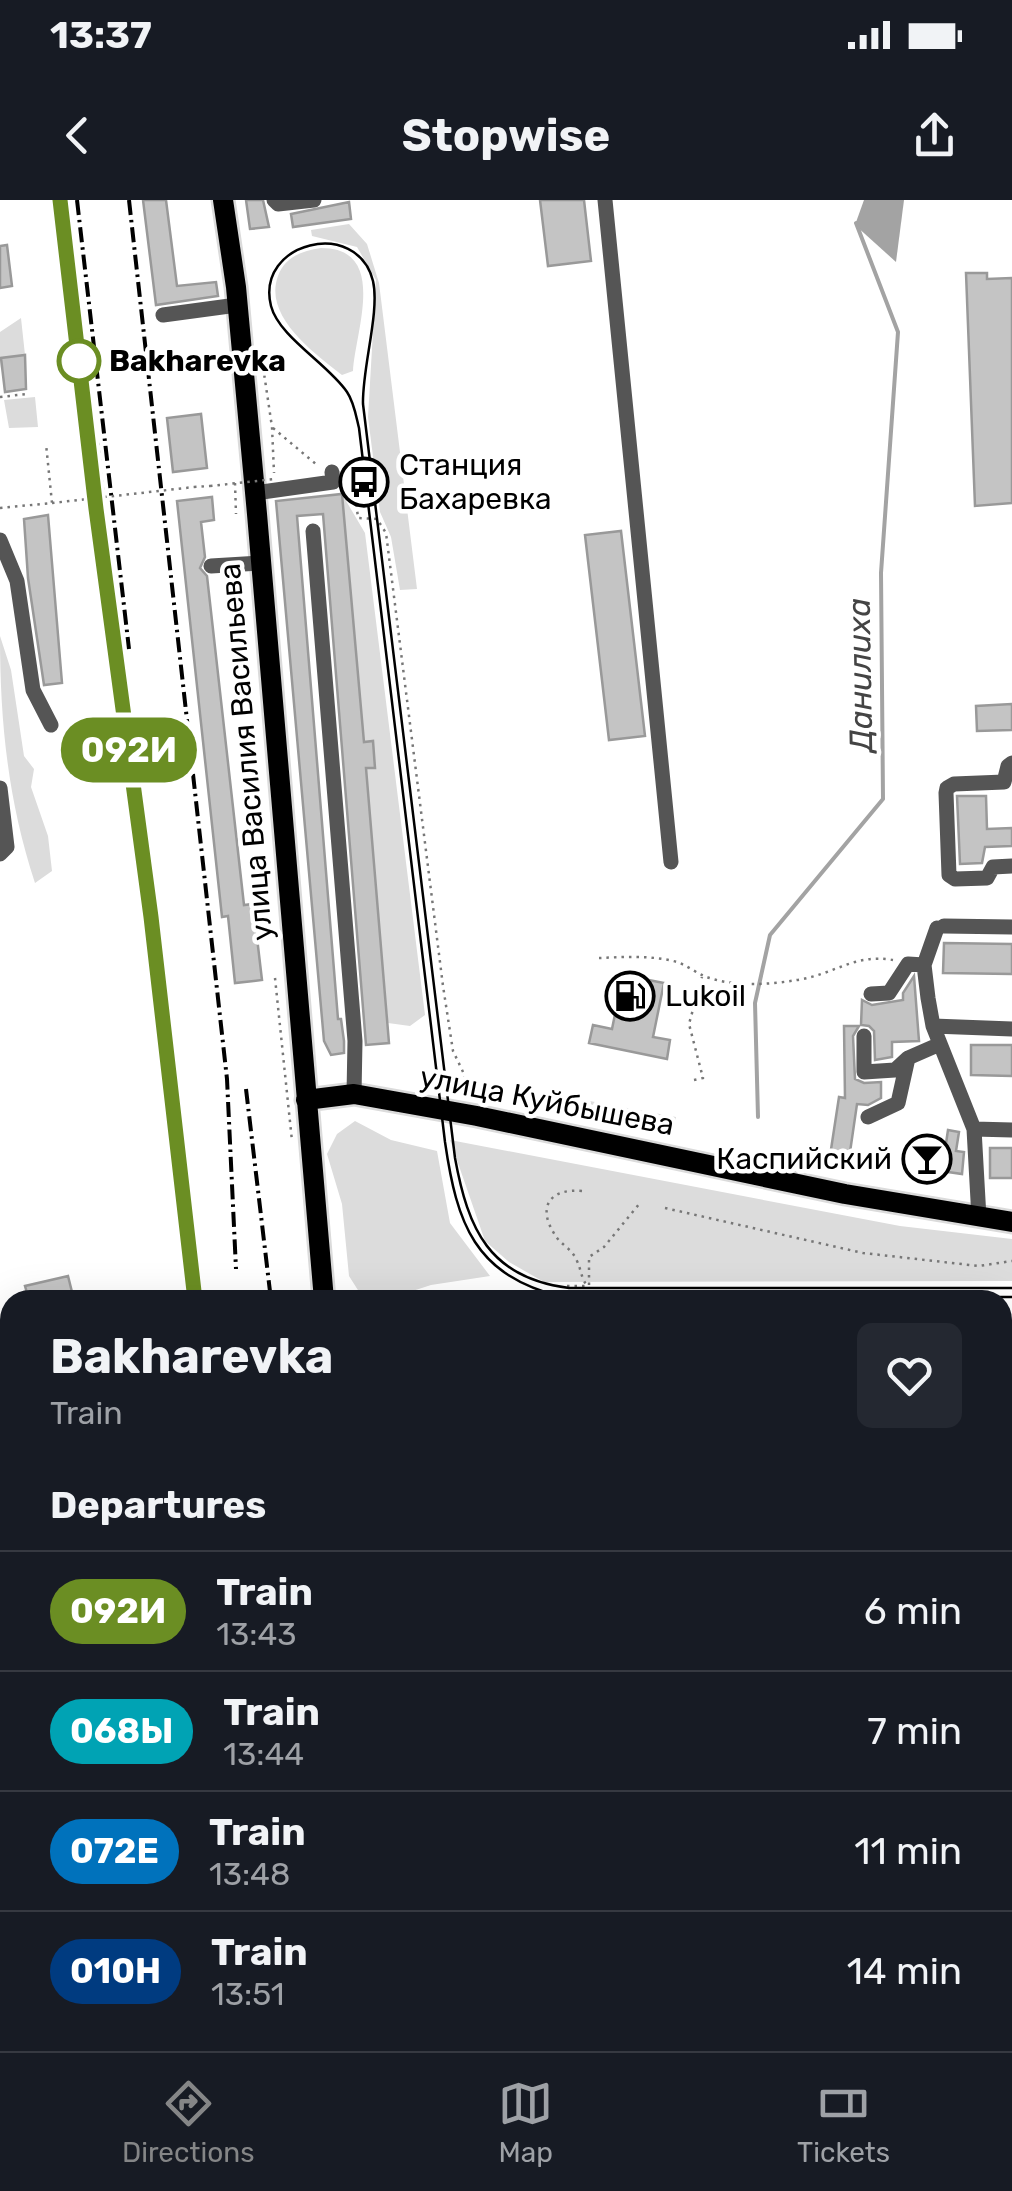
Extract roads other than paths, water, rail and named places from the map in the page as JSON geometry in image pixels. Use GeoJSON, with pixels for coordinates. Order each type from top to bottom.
{"type":"FeatureCollection","features":[{"type":"Feature","properties":{"kind":"main road","name":"улица Василия Васильева"},"geometry":{"type":"LineString","coordinates":[[223,200],[238,305],[323,1290]]}},
{"type":"Feature","properties":{"kind":"main road","name":"улица Куйбышева"},"geometry":{"type":"LineString","coordinates":[[306,1100],[354,1094],[846,1194],[1012,1222]]}},
{"type":"Feature","properties":{"kind":"street"},"geometry":{"type":"LineString","coordinates":[[274,200],[278,204],[314,200]]}},
{"type":"Feature","properties":{"kind":"street"},"geometry":{"type":"LineString","coordinates":[[605,200],[671,862]]}},
{"type":"Feature","properties":{"kind":"street"},"geometry":{"type":"LineString","coordinates":[[163,315],[238,305]]}},
{"type":"Feature","properties":{"kind":"street"},"geometry":{"type":"LineString","coordinates":[[255,493],[333,482],[329,472]]}},
{"type":"Feature","properties":{"kind":"street"},"geometry":{"type":"LineString","coordinates":[[313,531],[355,1041],[354,1094]]}},
{"type":"Feature","properties":{"kind":"street"},"geometry":{"type":"LineString","coordinates":[[0,540],[17,581],[32,690],[51,725]]}},
{"type":"Feature","properties":{"kind":"street"},"geometry":{"type":"LineString","coordinates":[[212,566],[261,563]]}},
{"type":"Feature","properties":{"kind":"street"},"geometry":{"type":"LineString","coordinates":[[1012,763],[1004,782],[954,784],[946,792],[948,875],[955,879],[987,878],[993,867],[1012,866]]}},
{"type":"Feature","properties":{"kind":"street"},"geometry":{"type":"LineString","coordinates":[[0,788],[7,847],[0,854]]}},
{"type":"Feature","properties":{"kind":"street"},"geometry":{"type":"LineString","coordinates":[[871,994],[889,993],[916,965],[941,927],[1012,927]]}},
{"type":"Feature","properties":{"kind":"street"},"geometry":{"type":"LineString","coordinates":[[916,965],[933,1026],[974,1129],[978,1218]]}},
{"type":"Feature","properties":{"kind":"street"},"geometry":{"type":"LineString","coordinates":[[933,1026],[1012,1029]]}},
{"type":"Feature","properties":{"kind":"street"},"geometry":{"type":"LineString","coordinates":[[864,1036],[864,1072],[895,1070],[908,1058],[940,1044]]}},
{"type":"Feature","properties":{"kind":"street"},"geometry":{"type":"LineString","coordinates":[[868,1117],[898,1103],[908,1058]]}},
{"type":"Feature","properties":{"kind":"street"},"geometry":{"type":"LineString","coordinates":[[974,1129],[1012,1130]]}},
{"type":"Feature","properties":{"kind":"waterway","name":"Данилиха"},"geometry":{"type":"LineString","coordinates":[[758,1117],[755,1003],[770,935],[883,799],[881,573],[898,332],[856,223]]}},
{"type":"Feature","properties":{"kind":"tram line"},"geometry":{"type":"LineString","coordinates":[[541,1290],[508,1275],[475,1242],[464,1221],[450,1171],[359,428],[347,392],[284,329],[271,306],[270,284],[278,266],[292,253],[310,246],[329,244],[348,249],[363,261],[373,281],[374,308],[363,404],[455,1158],[467,1207],[487,1246],[519,1273],[569,1288],[1012,1288]]}},
{"type":"Feature","properties":{"kind":"railway"},"geometry":{"type":"LineString","coordinates":[[60,200],[194,1290]]}},
{"type":"Feature","properties":{"kind":"railway"},"geometry":{"type":"LineString","coordinates":[[77,200],[129,649]]}},
{"type":"Feature","properties":{"kind":"railway"},"geometry":{"type":"LineString","coordinates":[[129,200],[227,1079],[236,1269]]}},
{"type":"Feature","properties":{"kind":"railway"},"geometry":{"type":"LineString","coordinates":[[246,1089],[270,1290]]}},
{"type":"Feature","properties":{"kind":"train","name":"092И"},"geometry":{"type":"LineString","coordinates":[[60,200],[194,1290]]}},
{"type":"Feature","properties":{"kind":"place","name":"Bakharevka"},"geometry":{"type":"Point","coordinates":[79,361]}},
{"type":"Feature","properties":{"kind":"place","name":"Станция Бахаревка"},"geometry":{"type":"Point","coordinates":[364,482]}},
{"type":"Feature","properties":{"kind":"place","name":"Lukoil"},"geometry":{"type":"Point","coordinates":[630,996]}},
{"type":"Feature","properties":{"kind":"place","name":"Каспийский"},"geometry":{"type":"Point","coordinates":[927,1159]}}]}
